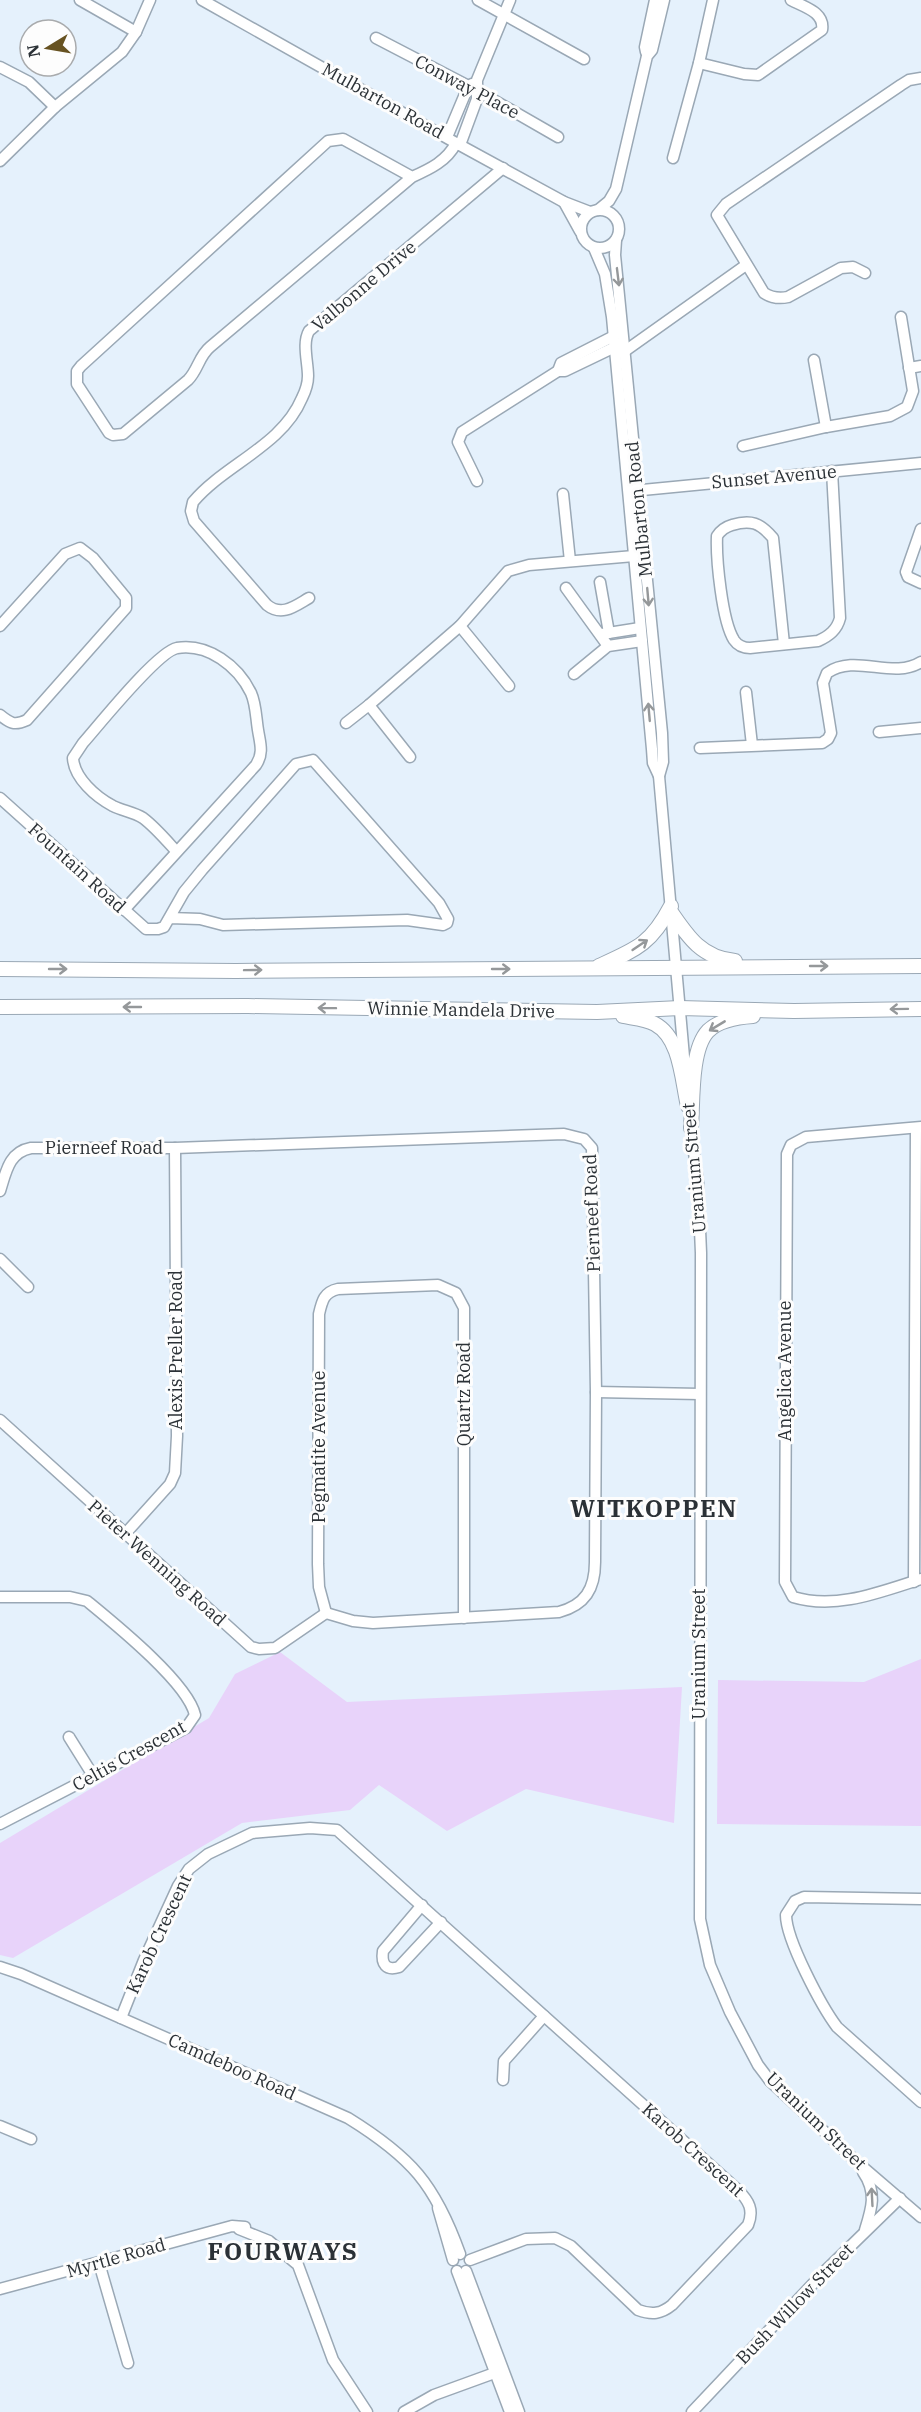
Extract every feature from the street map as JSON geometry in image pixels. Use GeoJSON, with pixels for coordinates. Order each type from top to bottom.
{"type":"FeatureCollection","features":[{"type":"Feature","properties":{"kind":"main road"},"geometry":{"type":"LineString","coordinates":[[595,969],[646,942],[671,909],[689,938],[709,953],[727,960],[776,966]]}},
{"type":"Feature","properties":{"kind":"main road"},"geometry":{"type":"LineString","coordinates":[[0,969],[236,971],[921,966]]}},
{"type":"Feature","properties":{"kind":"main road","name":"Winnie Mandela Drive"},"geometry":{"type":"LineString","coordinates":[[0,1007],[248,1006],[597,1012],[680,1008],[794,1011],[921,1009]]}},
{"type":"Feature","properties":{"kind":"main road"},"geometry":{"type":"LineString","coordinates":[[691,1128],[696,1062],[700,1046],[709,1030],[722,1022],[742,1017],[794,1011]]}},
{"type":"Feature","properties":{"kind":"main road"},"geometry":{"type":"LineString","coordinates":[[597,1012],[651,1022],[666,1033],[675,1050],[689,1108]]}},
{"type":"Feature","properties":{"kind":"street"},"geometry":{"type":"LineString","coordinates":[[80,0],[136,32]]}},
{"type":"Feature","properties":{"kind":"street"},"geometry":{"type":"LineString","coordinates":[[0,161],[55,107],[122,52],[136,32],[150,0]]}},
{"type":"Feature","properties":{"kind":"street","name":"Mulbarton Road"},"geometry":{"type":"LineString","coordinates":[[202,0],[564,202],[594,211],[605,210],[617,219],[619,226],[615,255],[617,347]]}},
{"type":"Feature","properties":{"kind":"street"},"geometry":{"type":"LineString","coordinates":[[478,0],[584,59]]}},
{"type":"Feature","properties":{"kind":"street"},"geometry":{"type":"LineString","coordinates":[[412,177],[343,139],[328,141],[77,371],[77,384],[110,433],[123,434],[188,380],[196,370],[200,357],[210,346],[412,177],[434,167],[449,154],[477,99],[474,86],[510,0]]}},
{"type":"Feature","properties":{"kind":"street"},"geometry":{"type":"LineString","coordinates":[[617,219],[616,189],[647,56],[645,47],[655,0]]}},
{"type":"Feature","properties":{"kind":"street"},"geometry":{"type":"LineString","coordinates":[[647,56],[652,50],[664,0]]}},
{"type":"Feature","properties":{"kind":"street"},"geometry":{"type":"LineString","coordinates":[[673,158],[699,63],[713,0]]}},
{"type":"Feature","properties":{"kind":"street"},"geometry":{"type":"LineString","coordinates":[[699,63],[751,75],[765,71],[822,30],[820,16],[791,0]]}},
{"type":"Feature","properties":{"kind":"street","name":"Conway Place"},"geometry":{"type":"LineString","coordinates":[[376,38],[474,86],[558,137]]}},
{"type":"Feature","properties":{"kind":"street"},"geometry":{"type":"LineString","coordinates":[[0,66],[29,82],[55,107]]}},
{"type":"Feature","properties":{"kind":"street"},"geometry":{"type":"LineString","coordinates":[[865,273],[854,267],[841,268],[782,299],[764,293],[717,215],[722,208],[901,85],[909,80],[921,78]]}},
{"type":"Feature","properties":{"kind":"street","name":"Valbonne Drive"},"geometry":{"type":"LineString","coordinates":[[309,598],[285,611],[274,610],[194,521],[191,511],[193,502],[278,432],[290,419],[302,399],[308,378],[306,342],[309,331],[502,168]]}},
{"type":"Feature","properties":{"kind":"street"},"geometry":{"type":"LineString","coordinates":[[580,231],[585,217],[609,201],[616,189]]}},
{"type":"Feature","properties":{"kind":"street","name":"Mulbarton Road"},"geometry":{"type":"LineString","coordinates":[[564,202],[583,238],[594,248],[605,273],[617,347],[662,733],[663,762],[659,776]]}},
{"type":"Feature","properties":{"kind":"street"},"geometry":{"type":"LineString","coordinates":[[594,248],[610,246],[616,240]]}},
{"type":"Feature","properties":{"kind":"street"},"geometry":{"type":"LineString","coordinates":[[477,481],[458,442],[462,432],[558,371],[565,371],[617,347],[746,265]]}},
{"type":"Feature","properties":{"kind":"street"},"geometry":{"type":"LineString","coordinates":[[743,447],[826,427],[890,416],[901,411],[910,402],[913,390],[901,317]]}},
{"type":"Feature","properties":{"kind":"street"},"geometry":{"type":"LineString","coordinates":[[814,360],[826,427]]}},
{"type":"Feature","properties":{"kind":"street"},"geometry":{"type":"LineString","coordinates":[[909,368],[921,366]]}},
{"type":"Feature","properties":{"kind":"street","name":"Sunset Avenue"},"geometry":{"type":"LineString","coordinates":[[633,490],[921,463]]}},
{"type":"Feature","properties":{"kind":"street"},"geometry":{"type":"LineString","coordinates":[[784,644],[773,538],[763,527],[751,521],[725,527],[717,536],[724,605],[733,639],[746,648],[818,641],[838,627],[840,618],[832,471]]}},
{"type":"Feature","properties":{"kind":"street","name":"Mulbarton Road"},"geometry":{"type":"LineString","coordinates":[[633,490],[634,556],[640,628],[652,749],[659,776],[680,1008]]}},
{"type":"Feature","properties":{"kind":"street"},"geometry":{"type":"LineString","coordinates":[[563,494],[570,561]]}},
{"type":"Feature","properties":{"kind":"street"},"geometry":{"type":"LineString","coordinates":[[921,529],[906,572],[908,577],[921,583]]}},
{"type":"Feature","properties":{"kind":"street"},"geometry":{"type":"LineString","coordinates":[[0,626],[65,554],[80,548],[93,558],[126,598],[126,608],[27,720],[11,724],[0,715]]}},
{"type":"Feature","properties":{"kind":"street"},"geometry":{"type":"LineString","coordinates":[[346,723],[460,626],[508,571],[530,564],[634,556]]}},
{"type":"Feature","properties":{"kind":"street"},"geometry":{"type":"LineString","coordinates":[[600,582],[604,633],[608,646]]}},
{"type":"Feature","properties":{"kind":"street"},"geometry":{"type":"LineString","coordinates":[[566,588],[604,633]]}},
{"type":"Feature","properties":{"kind":"street"},"geometry":{"type":"LineString","coordinates":[[460,626],[509,686]]}},
{"type":"Feature","properties":{"kind":"street"},"geometry":{"type":"LineString","coordinates":[[604,633],[640,628]]}},
{"type":"Feature","properties":{"kind":"street"},"geometry":{"type":"LineString","coordinates":[[574,674],[608,646],[642,641]]}},
{"type":"Feature","properties":{"kind":"street"},"geometry":{"type":"LineString","coordinates":[[124,910],[256,765],[262,752],[252,695],[236,672],[223,659],[214,654],[178,648],[160,657],[83,743],[73,758],[75,772],[98,795],[113,806],[146,820],[177,851]]}},
{"type":"Feature","properties":{"kind":"street"},"geometry":{"type":"LineString","coordinates":[[700,748],[822,743],[831,733],[823,683],[830,671],[839,667],[861,664],[896,668],[920,664]]}},
{"type":"Feature","properties":{"kind":"street"},"geometry":{"type":"LineString","coordinates":[[746,692],[752,745]]}},
{"type":"Feature","properties":{"kind":"street"},"geometry":{"type":"LineString","coordinates":[[369,705],[410,757]]}},
{"type":"Feature","properties":{"kind":"street"},"geometry":{"type":"LineString","coordinates":[[879,732],[921,728]]}},
{"type":"Feature","properties":{"kind":"street"},"geometry":{"type":"LineString","coordinates":[[313,760],[439,903],[448,919],[443,925],[407,920],[223,925],[200,919],[170,918],[184,892],[202,870],[296,765],[303,761],[313,760]]}},
{"type":"Feature","properties":{"kind":"street","name":"Fountain Road"},"geometry":{"type":"LineString","coordinates":[[0,798],[146,929],[158,930],[164,927],[170,918]]}},
{"type":"Feature","properties":{"kind":"street","name":"Uranium Street"},"geometry":{"type":"LineString","coordinates":[[680,1008],[698,1183],[701,1253],[699,1784],[701,1929],[710,1965],[730,2012],[758,2065],[779,2091],[921,2217]]}},
{"type":"Feature","properties":{"kind":"street"},"geometry":{"type":"LineString","coordinates":[[917,1580],[918,1128]]}},
{"type":"Feature","properties":{"kind":"street","name":"Angelica Avenue"},"geometry":{"type":"LineString","coordinates":[[917,1580],[886,1592],[835,1601],[793,1597],[785,1582],[786,1175],[788,1149],[798,1140],[806,1137],[918,1128]]}},
{"type":"Feature","properties":{"kind":"street","name":"Pierneef Road"},"geometry":{"type":"LineString","coordinates":[[0,1191],[10,1160],[22,1149],[175,1148],[564,1134],[584,1139],[592,1148],[594,1155],[596,1392],[595,1576],[592,1588],[579,1604],[559,1612],[361,1623],[326,1613]]}},
{"type":"Feature","properties":{"kind":"street","name":"Alexis Preller Road"},"geometry":{"type":"LineString","coordinates":[[124,1533],[170,1484],[175,1473],[177,1436],[175,1148]]}},
{"type":"Feature","properties":{"kind":"street"},"geometry":{"type":"LineString","coordinates":[[0,1259],[28,1287]]}},
{"type":"Feature","properties":{"kind":"street","name":"Quartz Road"},"geometry":{"type":"LineString","coordinates":[[338,1289],[438,1285],[456,1293],[462,1301],[464,1308],[464,1618]]}},
{"type":"Feature","properties":{"kind":"street","name":"Pegmatite Avenue"},"geometry":{"type":"LineString","coordinates":[[326,1613],[319,1587],[318,1564],[319,1314],[323,1298],[331,1291],[338,1289]]}},
{"type":"Feature","properties":{"kind":"street"},"geometry":{"type":"LineString","coordinates":[[596,1392],[700,1394]]}},
{"type":"Feature","properties":{"kind":"street","name":"Pieter Wenning Road"},"geometry":{"type":"LineString","coordinates":[[0,1420],[251,1647],[275,1648],[326,1613]]}},
{"type":"Feature","properties":{"kind":"street","name":"Celtis Crescent"},"geometry":{"type":"LineString","coordinates":[[0,1596],[70,1597],[87,1601],[170,1675],[190,1702],[195,1715],[186,1728],[0,1824]]}},
{"type":"Feature","properties":{"kind":"street"},"geometry":{"type":"LineString","coordinates":[[69,1737],[94,1777]]}},
{"type":"Feature","properties":{"kind":"street","name":"Karob Crescent"},"geometry":{"type":"LineString","coordinates":[[121,2018],[149,1949],[178,1886],[189,1869],[208,1854],[243,1836],[285,1829],[329,1827],[337,1830],[441,1922],[738,2190],[750,2205],[748,2226],[672,2305],[660,2313],[638,2310],[571,2246],[555,2238],[526,2239],[470,2260],[467,2256],[459,2264]]}},
{"type":"Feature","properties":{"kind":"street"},"geometry":{"type":"LineString","coordinates":[[921,1899],[804,1898],[795,1901],[786,1915],[786,1922],[828,2016],[837,2027],[921,2102]]}},
{"type":"Feature","properties":{"kind":"street"},"geometry":{"type":"LineString","coordinates":[[422,1905],[383,1951],[383,1963],[386,1967],[392,1969],[399,1967],[441,1922]]}},
{"type":"Feature","properties":{"kind":"street","name":"Camdeboo Road"},"geometry":{"type":"LineString","coordinates":[[0,1967],[348,2118],[401,2155],[413,2166],[438,2204],[441,2223],[499,2371],[510,2412]]}},
{"type":"Feature","properties":{"kind":"street"},"geometry":{"type":"LineString","coordinates":[[503,2080],[504,2061],[544,2016]]}},
{"type":"Feature","properties":{"kind":"street"},"geometry":{"type":"LineString","coordinates":[[0,2126],[31,2139]]}},
{"type":"Feature","properties":{"kind":"street"},"geometry":{"type":"LineString","coordinates":[[858,2163],[868,2178],[874,2199],[863,2234]]}},
{"type":"Feature","properties":{"kind":"street","name":"Bush Willow Street"},"geometry":{"type":"LineString","coordinates":[[692,2412],[900,2198]]}},
{"type":"Feature","properties":{"kind":"street","name":"Myrtle Road"},"geometry":{"type":"LineString","coordinates":[[0,2289],[232,2226],[268,2241],[298,2265],[333,2360],[367,2412]]}},
{"type":"Feature","properties":{"kind":"street"},"geometry":{"type":"LineString","coordinates":[[99,2263],[128,2363]]}},
{"type":"Feature","properties":{"kind":"street"},"geometry":{"type":"LineString","coordinates":[[404,2412],[434,2395],[499,2371]]}},
{"type":"Feature","properties":{"kind":"street","name":"Camdeboo Road"},"geometry":{"type":"LineString","coordinates":[[499,2371],[519,2412]]}},
{"type":"Feature","properties":{"kind":"shaded area"},"geometry":{"type":"Polygon","coordinates":[[[280,1652],[347,1702],[682,1687],[674,1823],[526,1789],[447,1831],[379,1785],[350,1810],[242,1823],[13,1958],[0,1955],[0,1843],[209,1718],[235,1674],[280,1652]]]}},
{"type":"Feature","properties":{"kind":"shaded area"},"geometry":{"type":"Polygon","coordinates":[[[921,1659],[921,1826],[717,1824],[718,1680],[864,1682],[921,1659]]]}},
{"type":"Feature","properties":{"kind":"district","name":"WITKOPPEN"},"geometry":{"type":"Point","coordinates":[654,1509]}},
{"type":"Feature","properties":{"kind":"district","name":"FOURWAYS"},"geometry":{"type":"Point","coordinates":[283,2252]}}]}
